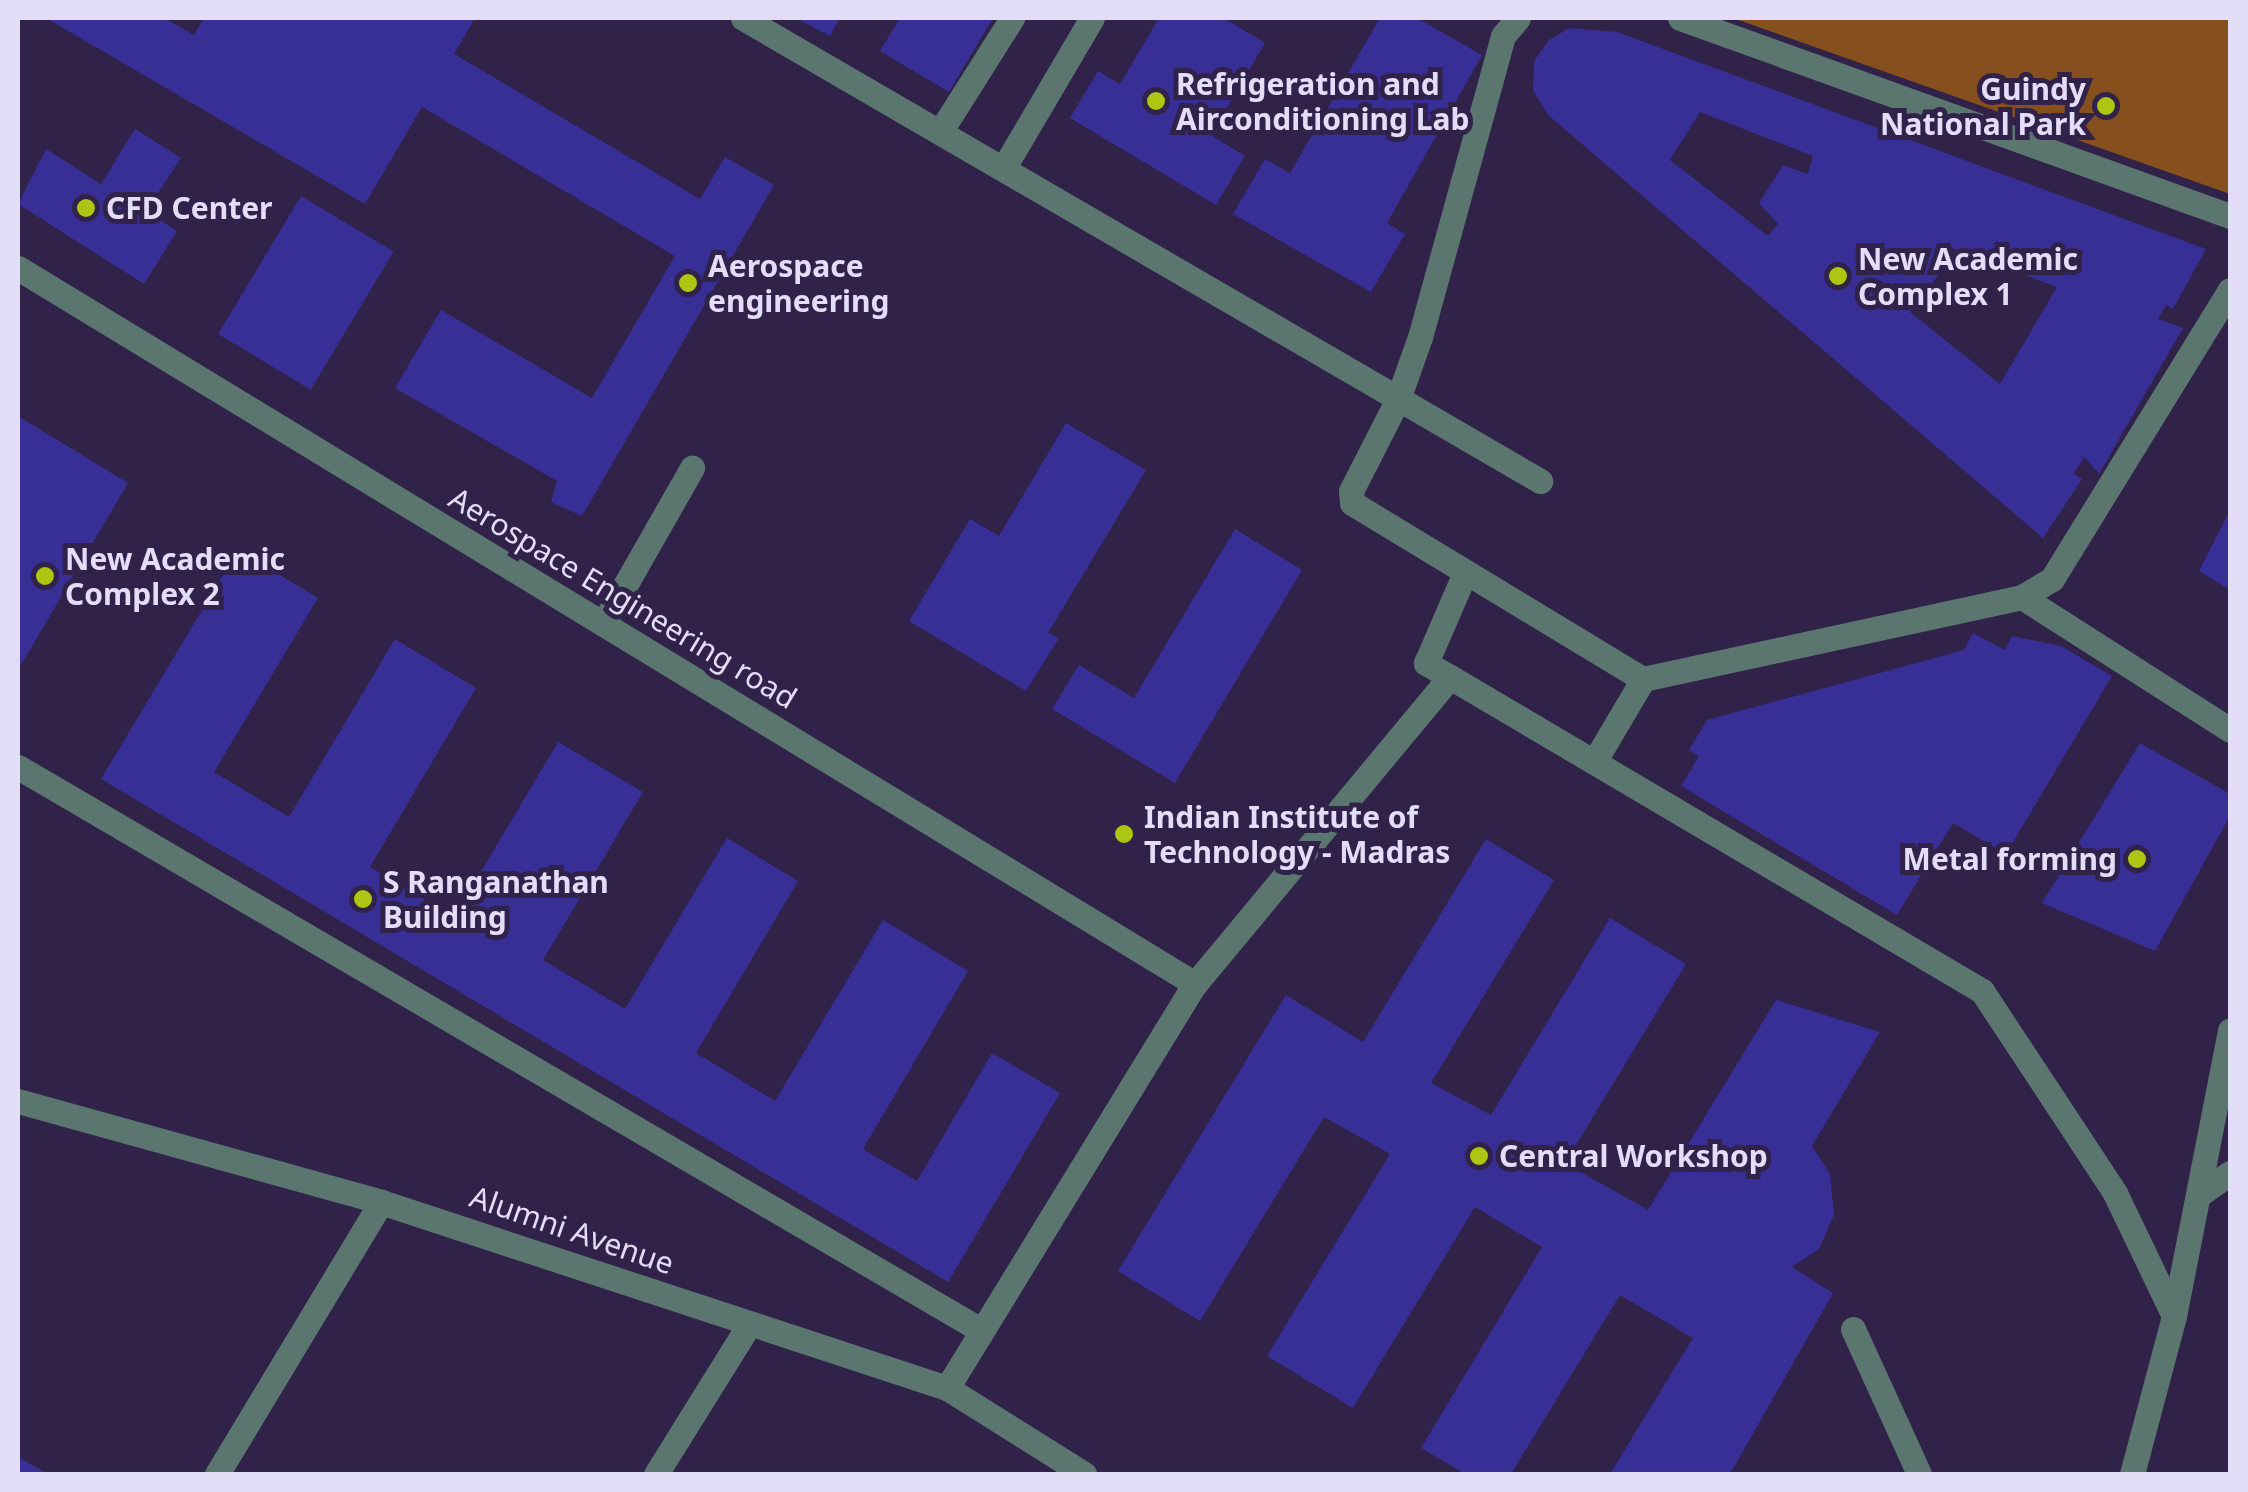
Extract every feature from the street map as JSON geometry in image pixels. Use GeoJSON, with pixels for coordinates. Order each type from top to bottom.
{"type":"FeatureCollection","features":[{"type":"Feature","properties":{"kind":"street"},"geometry":{"type":"LineString","coordinates":[[744,18],[1540,481]]}},
{"type":"Feature","properties":{"kind":"street"},"geometry":{"type":"LineString","coordinates":[[940,132],[1012,18]]}},
{"type":"Feature","properties":{"kind":"street"},"geometry":{"type":"LineString","coordinates":[[1003,169],[1092,18]]}},
{"type":"Feature","properties":{"kind":"street"},"geometry":{"type":"LineString","coordinates":[[1518,18],[1503,36],[1479,140],[1398,399],[1351,491],[1352,504],[1464,575],[1642,678],[2022,597],[2052,579],[2230,290]]}},
{"type":"Feature","properties":{"kind":"street"},"geometry":{"type":"LineString","coordinates":[[1680,18],[2230,217]]}},
{"type":"Feature","properties":{"kind":"street","name":"Aerospace Engineering road"},"geometry":{"type":"LineString","coordinates":[[18,268],[1195,984]]}},
{"type":"Feature","properties":{"kind":"street"},"geometry":{"type":"LineString","coordinates":[[602,624],[692,468]]}},
{"type":"Feature","properties":{"kind":"street"},"geometry":{"type":"LineString","coordinates":[[1464,575],[1426,663],[1982,991],[2115,1193],[2174,1316]]}},
{"type":"Feature","properties":{"kind":"street"},"geometry":{"type":"LineString","coordinates":[[2022,597],[2230,730]]}},
{"type":"Feature","properties":{"kind":"street"},"geometry":{"type":"LineString","coordinates":[[947,1388],[979,1328],[1195,984],[1450,678]]}},
{"type":"Feature","properties":{"kind":"street"},"geometry":{"type":"LineString","coordinates":[[1594,762],[1642,678]]}},
{"type":"Feature","properties":{"kind":"street"},"geometry":{"type":"LineString","coordinates":[[18,767],[979,1328]]}},
{"type":"Feature","properties":{"kind":"street"},"geometry":{"type":"LineString","coordinates":[[2132,1474],[2174,1316],[2230,1030]]}},
{"type":"Feature","properties":{"kind":"street","name":"Alumni Avenue"},"geometry":{"type":"LineString","coordinates":[[18,1101],[381,1202],[748,1326],[947,1388],[1084,1474]]}},
{"type":"Feature","properties":{"kind":"street"},"geometry":{"type":"LineString","coordinates":[[2200,1194],[2230,1173]]}},
{"type":"Feature","properties":{"kind":"street"},"geometry":{"type":"LineString","coordinates":[[218,1474],[381,1202]]}},
{"type":"Feature","properties":{"kind":"street"},"geometry":{"type":"LineString","coordinates":[[656,1474],[748,1326]]}},
{"type":"Feature","properties":{"kind":"street"},"geometry":{"type":"LineString","coordinates":[[1853,1329],[1919,1474]]}},
{"type":"Feature","properties":{"kind":"shaded area","name":"Guindy National Park"},"geometry":{"type":"Polygon","coordinates":[[[1733,18],[2230,18],[2230,194],[1733,18]]]}},
{"type":"Feature","properties":{"kind":"building","name":"Aerospace engineering"},"geometry":{"type":"Polygon","coordinates":[[[46,18],[164,18],[194,35],[204,18],[475,18],[454,54],[700,199],[725,157],[774,185],[582,516],[551,502],[557,481],[395,388],[441,310],[592,398],[675,256],[422,107],[365,204],[46,18]]]}},
{"type":"Feature","properties":{"kind":"building"},"geometry":{"type":"Polygon","coordinates":[[[796,18],[840,18],[830,36],[796,18]]]}},
{"type":"Feature","properties":{"kind":"building"},"geometry":{"type":"Polygon","coordinates":[[[900,18],[993,18],[949,92],[880,51],[900,18]]]}},
{"type":"Feature","properties":{"kind":"building","name":"Refrigeration and Airconditioning Lab"},"geometry":{"type":"Polygon","coordinates":[[[1159,18],[1223,18],[1265,43],[1211,135],[1245,156],[1216,205],[1070,118],[1098,71],[1120,84],[1159,18]]]}},
{"type":"Feature","properties":{"kind":"building"},"geometry":{"type":"Polygon","coordinates":[[[1380,18],[1417,18],[1482,55],[1387,223],[1405,234],[1371,292],[1233,214],[1265,159],[1290,173],[1380,18]]]}},
{"type":"Feature","properties":{"kind":"building","name":"New Academic Complex 1"},"geometry":{"type":"Polygon","coordinates":[[[1569,28],[1617,32],[2206,249],[2173,309],[2166,305],[2158,319],[2183,328],[2099,474],[2084,457],[2074,474],[2082,479],[2043,538],[1548,115],[1533,90],[1534,61],[1549,40],[1569,28]],[[1700,112],[1670,160],[1768,236],[1778,224],[1759,203],[1783,165],[1808,174],[1813,156],[1700,112]],[[1949,247],[1940,262],[1946,265],[1910,312],[2000,384],[2057,287],[1949,247]]]}},
{"type":"Feature","properties":{"kind":"building","name":"CFD Center"},"geometry":{"type":"Polygon","coordinates":[[[135,129],[181,158],[146,211],[177,231],[144,284],[18,204],[46,149],[101,184],[135,129]]]}},
{"type":"Feature","properties":{"kind":"building"},"geometry":{"type":"Polygon","coordinates":[[[301,196],[394,252],[311,390],[218,334],[301,196]]]}},
{"type":"Feature","properties":{"kind":"building","name":"New Academic Complex 2"},"geometry":{"type":"Polygon","coordinates":[[[18,416],[128,483],[18,670],[18,416]]]}},
{"type":"Feature","properties":{"kind":"building"},"geometry":{"type":"Polygon","coordinates":[[[1066,423],[1146,470],[1048,633],[1059,638],[1026,691],[909,621],[970,519],[999,536],[1066,423]]]}},
{"type":"Feature","properties":{"kind":"building"},"geometry":{"type":"Polygon","coordinates":[[[2230,510],[2230,590],[2199,571],[2230,510]]]}},
{"type":"Feature","properties":{"kind":"building"},"geometry":{"type":"Polygon","coordinates":[[[1235,529],[1302,570],[1175,783],[1052,709],[1079,665],[1134,698],[1235,529]]]}},
{"type":"Feature","properties":{"kind":"building","name":"S Ranganathan Building"},"geometry":{"type":"Polygon","coordinates":[[[238,550],[318,598],[214,772],[289,817],[395,639],[476,688],[370,867],[454,917],[558,742],[643,792],[543,960],[625,1009],[727,838],[798,881],[696,1053],[775,1101],[883,920],[968,971],[863,1149],[917,1181],[992,1053],[1060,1093],[948,1282],[101,779],[238,550]]]}},
{"type":"Feature","properties":{"kind":"building"},"geometry":{"type":"Polygon","coordinates":[[[1973,633],[2005,650],[2012,636],[2061,646],[2112,676],[2006,854],[1953,823],[1897,915],[1681,786],[1699,756],[1689,750],[1707,720],[1964,650],[1973,633]]]}},
{"type":"Feature","properties":{"kind":"building","name":"Metal forming"},"geometry":{"type":"Polygon","coordinates":[[[2140,743],[2230,794],[2230,816],[2155,951],[2042,903],[2140,743]]]}},
{"type":"Feature","properties":{"kind":"building","name":"Central Workshop"},"geometry":{"type":"Polygon","coordinates":[[[1486,839],[1554,880],[1431,1083],[1491,1115],[1610,918],[1686,964],[1565,1163],[1648,1210],[1776,1000],[1880,1032],[1812,1146],[1830,1174],[1834,1215],[1819,1249],[1792,1267],[1833,1293],[1730,1474],[1610,1474],[1693,1338],[1620,1295],[1511,1474],[1465,1474],[1421,1448],[1542,1247],[1475,1207],[1353,1408],[1267,1356],[1390,1154],[1324,1117],[1200,1321],[1118,1271],[1286,995],[1363,1042],[1486,839]]]}},
{"type":"Feature","properties":{"kind":"building"},"geometry":{"type":"Polygon","coordinates":[[[18,1457],[48,1474],[18,1474],[18,1457]]]}},
{"type":"Feature","properties":{"kind":"place","name":"Refrigeration and Airconditioning Lab"},"geometry":{"type":"Point","coordinates":[1156,101]}},
{"type":"Feature","properties":{"kind":"place","name":"Guindy National Park"},"geometry":{"type":"Point","coordinates":[2106,106]}},
{"type":"Feature","properties":{"kind":"place","name":"CFD Center"},"geometry":{"type":"Point","coordinates":[86,208]}},
{"type":"Feature","properties":{"kind":"place","name":"New Academic Complex 1"},"geometry":{"type":"Point","coordinates":[1838,276]}},
{"type":"Feature","properties":{"kind":"place","name":"Aerospace engineering"},"geometry":{"type":"Point","coordinates":[688,283]}},
{"type":"Feature","properties":{"kind":"place","name":"New Academic Complex 2"},"geometry":{"type":"Point","coordinates":[45,576]}},
{"type":"Feature","properties":{"kind":"place","name":"Indian Institute of Technology - Madras"},"geometry":{"type":"Point","coordinates":[1124,834]}},
{"type":"Feature","properties":{"kind":"place","name":"Metal forming"},"geometry":{"type":"Point","coordinates":[2137,859]}},
{"type":"Feature","properties":{"kind":"place","name":"S Ranganathan Building"},"geometry":{"type":"Point","coordinates":[363,899]}},
{"type":"Feature","properties":{"kind":"place","name":"Central Workshop"},"geometry":{"type":"Point","coordinates":[1479,1156]}}]}
